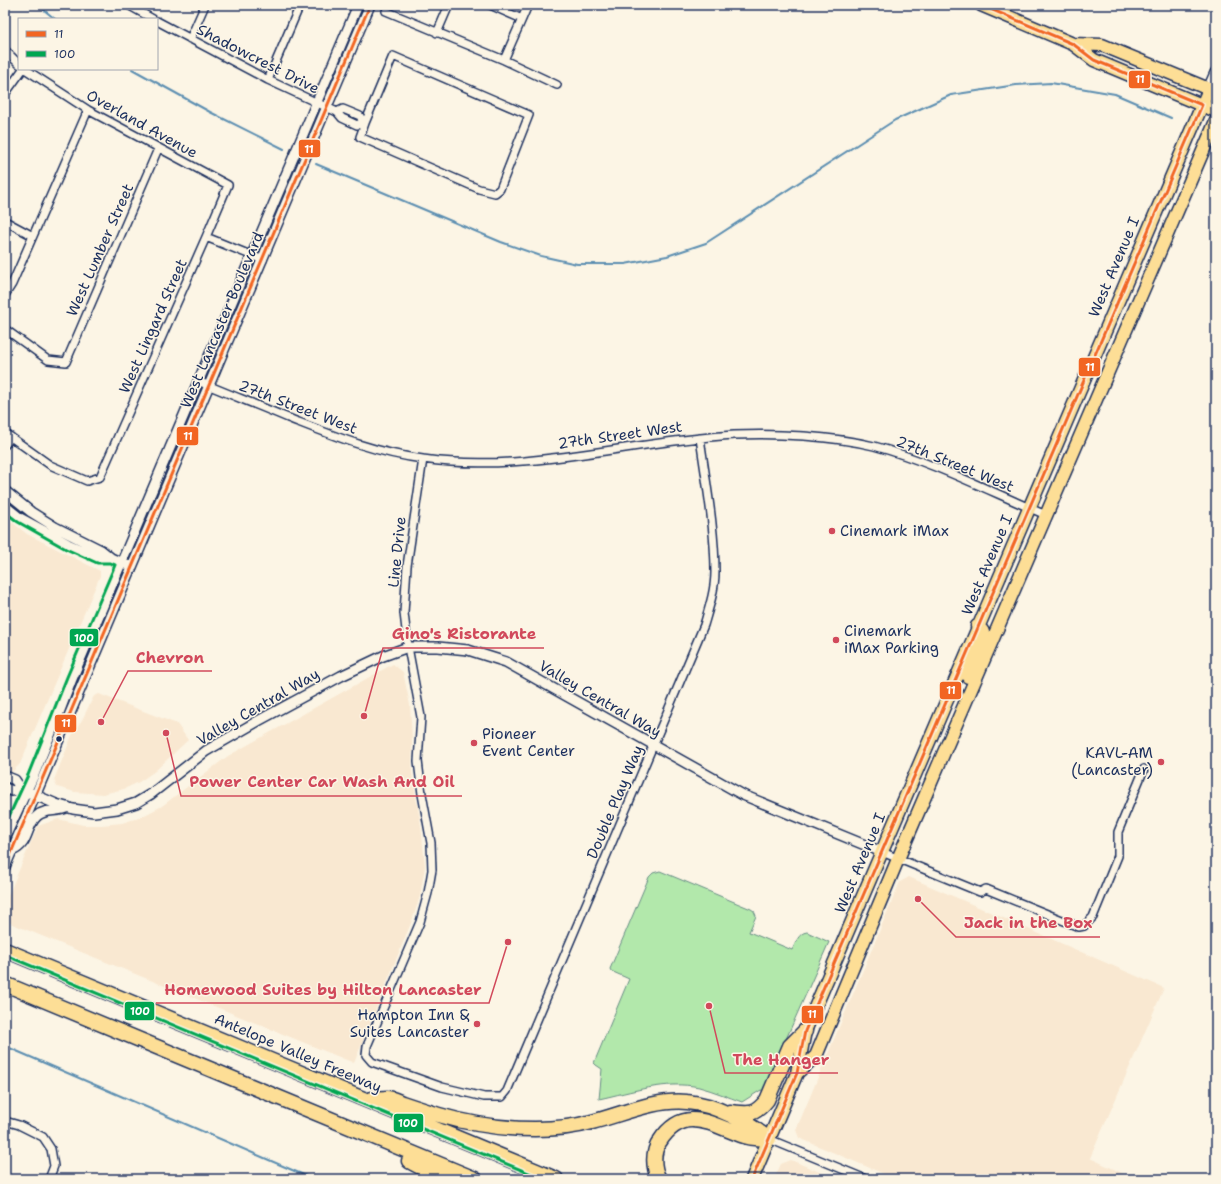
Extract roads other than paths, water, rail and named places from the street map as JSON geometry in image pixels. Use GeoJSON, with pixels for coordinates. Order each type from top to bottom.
{"type":"FeatureCollection","features":[{"type":"Feature","properties":{"kind":"highway","name":"Antelope Valley Freeway"},"geometry":{"type":"LineString","coordinates":[[5,950],[556,1179]]}},
{"type":"Feature","properties":{"kind":"highway"},"geometry":{"type":"LineString","coordinates":[[5,984],[475,1179]]}},
{"type":"Feature","properties":{"kind":"highway"},"geometry":{"type":"LineString","coordinates":[[721,1111],[746,1114],[756,1111],[762,1106],[767,1100],[790,1046],[805,1031]]}},
{"type":"Feature","properties":{"kind":"highway"},"geometry":{"type":"LineString","coordinates":[[366,1100],[388,1098],[439,1115],[477,1124],[536,1129],[590,1123],[656,1104],[687,1102],[704,1104],[721,1111],[752,1126],[769,1139]]}},
{"type":"Feature","properties":{"kind":"highway"},"geometry":{"type":"LineString","coordinates":[[659,1179],[655,1171],[654,1155],[657,1144],[666,1131],[678,1122],[692,1119],[702,1120],[746,1137],[769,1139]]}},
{"type":"Feature","properties":{"kind":"highway"},"geometry":{"type":"LineString","coordinates":[[377,1139],[402,1157],[443,1179]]}},
{"type":"Feature","properties":{"kind":"main road"},"geometry":{"type":"LineString","coordinates":[[981,5],[1073,44],[1094,60],[1216,111]]}},
{"type":"Feature","properties":{"kind":"main road"},"geometry":{"type":"LineString","coordinates":[[1073,44],[1102,45],[1212,91]]}},
{"type":"Feature","properties":{"kind":"main road","name":"West Avenue I"},"geometry":{"type":"LineString","coordinates":[[752,1179],[797,1073],[805,1031],[1202,105],[1212,91],[1216,73]]}},
{"type":"Feature","properties":{"kind":"main road","name":"West Avenue I"},"geometry":{"type":"LineString","coordinates":[[797,1073],[816,1056],[898,858],[1216,121]]}},
{"type":"Feature","properties":{"kind":"main road"},"geometry":{"type":"LineString","coordinates":[[970,690],[968,677],[984,633],[978,626]]}},
{"type":"Feature","properties":{"kind":"street"},"geometry":{"type":"LineString","coordinates":[[128,5],[151,18]]}},
{"type":"Feature","properties":{"kind":"street"},"geometry":{"type":"LineString","coordinates":[[190,39],[205,5]]}},
{"type":"Feature","properties":{"kind":"street"},"geometry":{"type":"LineString","coordinates":[[268,80],[300,5]]}},
{"type":"Feature","properties":{"kind":"street","name":"West Lancaster Boulevard"},"geometry":{"type":"LineString","coordinates":[[5,837],[57,718],[72,679],[358,5]]}},
{"type":"Feature","properties":{"kind":"street","name":"West Lancaster Boulevard"},"geometry":{"type":"LineString","coordinates":[[5,867],[370,5]]}},
{"type":"Feature","properties":{"kind":"street"},"geometry":{"type":"LineString","coordinates":[[438,33],[449,5]]}},
{"type":"Feature","properties":{"kind":"street"},"geometry":{"type":"LineString","coordinates":[[490,5],[522,19]]}},
{"type":"Feature","properties":{"kind":"street"},"geometry":{"type":"LineString","coordinates":[[504,60],[528,5]]}},
{"type":"Feature","properties":{"kind":"street"},"geometry":{"type":"LineString","coordinates":[[386,11],[504,60],[557,85]]}},
{"type":"Feature","properties":{"kind":"street","name":"Shadowcrest Drive"},"geometry":{"type":"LineString","coordinates":[[158,22],[268,80],[337,112],[342,118],[357,125],[364,122]]}},
{"type":"Feature","properties":{"kind":"street"},"geometry":{"type":"LineString","coordinates":[[5,50],[18,63]]}},
{"type":"Feature","properties":{"kind":"street"},"geometry":{"type":"LineString","coordinates":[[393,56],[529,115],[500,189],[495,193],[479,189],[360,137],[364,122],[393,56]]}},
{"type":"Feature","properties":{"kind":"street"},"geometry":{"type":"LineString","coordinates":[[5,94],[23,70]]}},
{"type":"Feature","properties":{"kind":"street","name":"Overland Avenue"},"geometry":{"type":"LineString","coordinates":[[26,70],[88,110],[158,149],[228,185]]}},
{"type":"Feature","properties":{"kind":"street"},"geometry":{"type":"LineString","coordinates":[[5,295],[12,284],[88,110]]}},
{"type":"Feature","properties":{"kind":"street","name":"West Lumber Street"},"geometry":{"type":"LineString","coordinates":[[5,329],[48,360],[66,362],[158,149]]}},
{"type":"Feature","properties":{"kind":"street","name":"West Lingard Street"},"geometry":{"type":"LineString","coordinates":[[8,435],[50,464],[87,481],[100,477],[228,185]]}},
{"type":"Feature","properties":{"kind":"street"},"geometry":{"type":"LineString","coordinates":[[5,221],[33,236]]}},
{"type":"Feature","properties":{"kind":"street"},"geometry":{"type":"LineString","coordinates":[[206,237],[263,260]]}},
{"type":"Feature","properties":{"kind":"street","name":"27th Street West"},"geometry":{"type":"LineString","coordinates":[[198,381],[341,439],[380,451],[423,459],[472,463],[522,462],[661,442],[735,435],[790,435],[824,438],[873,446],[920,461],[1046,515]]}},
{"type":"Feature","properties":{"kind":"street"},"geometry":{"type":"LineString","coordinates":[[5,445],[8,435]]}},
{"type":"Feature","properties":{"kind":"street","name":"Double Play Way"},"geometry":{"type":"LineString","coordinates":[[502,1097],[507,1091],[704,625],[711,600],[715,572],[700,438]]}},
{"type":"Feature","properties":{"kind":"street","name":"Line Drive"},"geometry":{"type":"LineString","coordinates":[[423,459],[407,566],[404,613],[408,648],[421,717],[418,762],[431,843],[432,870],[428,893],[420,922],[367,1046],[366,1055],[372,1062],[442,1087],[484,1097],[502,1097]]}},
{"type":"Feature","properties":{"kind":"street"},"geometry":{"type":"LineString","coordinates":[[5,491],[31,512],[55,527],[101,550],[111,558],[132,567]]}},
{"type":"Feature","properties":{"kind":"street"},"geometry":{"type":"LineString","coordinates":[[5,506],[20,518],[68,544],[99,558],[111,558]]}},
{"type":"Feature","properties":{"kind":"street","name":"Valley Central Way"},"geometry":{"type":"LineString","coordinates":[[5,788],[12,791],[24,791],[68,808],[94,812],[116,809],[136,803],[151,794],[206,751],[341,676],[383,656],[408,648],[438,647],[468,650],[506,662],[743,795],[882,852]]}},
{"type":"Feature","properties":{"kind":"street"},"geometry":{"type":"LineString","coordinates":[[882,852],[980,892],[986,889],[1079,927],[1084,926],[1093,917],[1118,856],[1118,832],[1144,770]]}},
{"type":"Feature","properties":{"kind":"street","name":"Valley Central Way"},"geometry":{"type":"LineString","coordinates":[[5,776],[15,780],[24,791]]}},
{"type":"Feature","properties":{"kind":"street"},"geometry":{"type":"LineString","coordinates":[[12,851],[20,848],[33,820],[38,815],[45,811],[59,811],[68,808]]}},
{"type":"Feature","properties":{"kind":"street"},"geometry":{"type":"LineString","coordinates":[[5,1121],[43,1137],[52,1149],[54,1166],[49,1179]]}},
{"type":"Feature","properties":{"kind":"street"},"geometry":{"type":"LineString","coordinates":[[769,1139],[866,1179]]}},
{"type":"Feature","properties":{"kind":"waterway"},"geometry":{"type":"LineString","coordinates":[[38,5],[54,18]]}},
{"type":"Feature","properties":{"kind":"waterway"},"geometry":{"type":"LineString","coordinates":[[134,70],[210,112],[284,149]]}},
{"type":"Feature","properties":{"kind":"waterway"},"geometry":{"type":"LineString","coordinates":[[316,164],[501,242],[541,256],[577,264],[625,264],[667,256],[706,243],[895,120],[951,95],[1016,85],[1051,83],[1115,94],[1171,118]]}},
{"type":"Feature","properties":{"kind":"waterway"},"geometry":{"type":"LineString","coordinates":[[5,1046],[313,1179]]}},
{"type":"Feature","properties":{"kind":"place","name":"Cinemark iMax"},"geometry":{"type":"Point","coordinates":[832,531]}},
{"type":"Feature","properties":{"kind":"place","name":"Cinemark iMax Parking"},"geometry":{"type":"Point","coordinates":[836,640]}},
{"type":"Feature","properties":{"kind":"place","name":"Gino's Ristorante"},"geometry":{"type":"Point","coordinates":[364,716]}},
{"type":"Feature","properties":{"kind":"place","name":"Chevron"},"geometry":{"type":"Point","coordinates":[101,722]}},
{"type":"Feature","properties":{"kind":"place","name":"Power Center Car Wash And Oil"},"geometry":{"type":"Point","coordinates":[166,733]}},
{"type":"Feature","properties":{"kind":"place","name":"Pioneer Event Center"},"geometry":{"type":"Point","coordinates":[474,743]}},
{"type":"Feature","properties":{"kind":"place","name":"KAVL-AM (Lancaster)"},"geometry":{"type":"Point","coordinates":[1161,762]}},
{"type":"Feature","properties":{"kind":"place","name":"Jack in the Box"},"geometry":{"type":"Point","coordinates":[918,899]}},
{"type":"Feature","properties":{"kind":"place","name":"Homewood Suites by Hilton Lancaster"},"geometry":{"type":"Point","coordinates":[508,942]}},
{"type":"Feature","properties":{"kind":"place","name":"The Hanger"},"geometry":{"type":"Point","coordinates":[709,1006]}},
{"type":"Feature","properties":{"kind":"place","name":"Hampton Inn & Suites Lancaster"},"geometry":{"type":"Point","coordinates":[477,1024]}}]}
